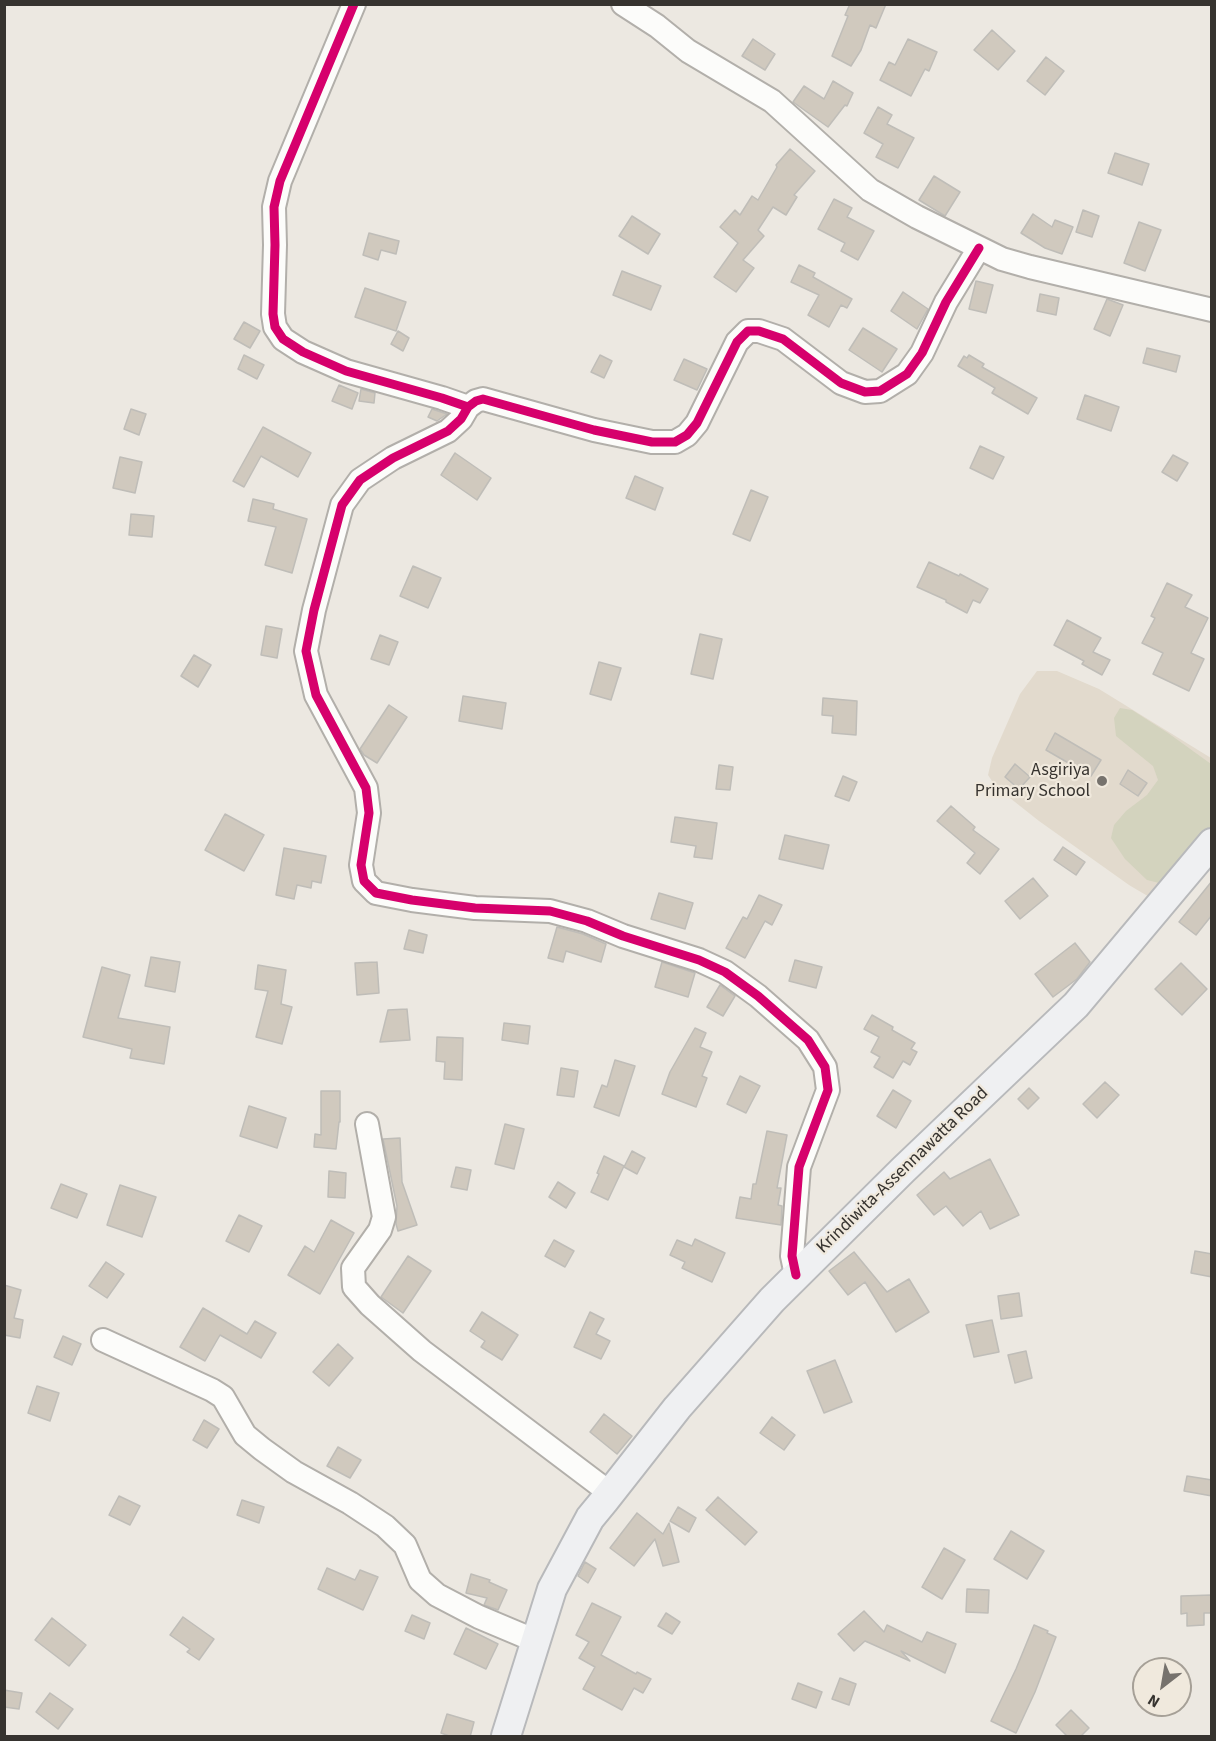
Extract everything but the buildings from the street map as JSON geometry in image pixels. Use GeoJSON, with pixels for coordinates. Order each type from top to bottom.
{"type":"FeatureCollection","features":[{"type":"Feature","properties":{"kind":"main road","name":"Krindiwita-Assennawatta Road"},"geometry":{"type":"LineString","coordinates":[[506,1737],[552,1588],[590,1518],[677,1408],[772,1300],[903,1170],[1076,1005],[1212,843]]}},
{"type":"Feature","properties":{"kind":"street"},"geometry":{"type":"LineString","coordinates":[[354,4],[280,181],[274,207],[273,304],[275,327],[284,339],[303,352],[346,371],[468,407]]}},
{"type":"Feature","properties":{"kind":"street"},"geometry":{"type":"LineString","coordinates":[[623,4],[657,26],[688,51],[772,101],[870,190],[917,217],[1002,259],[1212,310]]}},
{"type":"Feature","properties":{"kind":"street"},"geometry":{"type":"LineString","coordinates":[[796,1275],[792,1256],[799,1167],[828,1090],[825,1067],[808,1040],[758,996],[725,972],[699,960],[623,936],[587,921],[550,911],[475,908],[376,893],[364,881],[361,865],[369,813],[366,788],[316,695],[306,651],[314,610],[342,505],[360,480],[393,458],[448,431],[476,401],[483,399],[552,416],[594,430],[652,442],[675,442],[687,435],[697,423],[737,342],[748,331],[759,331],[783,339],[841,383],[865,392],[880,391],[907,374],[922,353],[946,302],[979,248]]}},
{"type":"Feature","properties":{"kind":"street"},"geometry":{"type":"LineString","coordinates":[[367,1124],[384,1217],[380,1230],[353,1268],[354,1287],[377,1312],[422,1351],[610,1493]]}},
{"type":"Feature","properties":{"kind":"street"},"geometry":{"type":"LineString","coordinates":[[103,1340],[223,1397],[246,1435],[262,1449],[294,1472],[351,1503],[385,1526],[405,1545],[420,1580],[437,1595],[479,1617],[536,1641]]}},
{"type":"Feature","properties":{"kind":"shaded area","name":"Asgiriya Primary School"},"geometry":{"type":"Polygon","coordinates":[[[1037,671],[1057,671],[1099,689],[1211,758],[1211,837],[1151,898],[1039,821],[996,787],[988,775],[992,758],[1020,694],[1037,671]]]}},
{"type":"Feature","properties":{"kind":"green space"},"geometry":{"type":"Polygon","coordinates":[[[1120,708],[1132,710],[1211,764],[1211,834],[1163,884],[1147,880],[1125,859],[1111,838],[1114,825],[1126,811],[1147,795],[1158,780],[1153,766],[1116,736],[1114,718],[1120,708]]]}},
{"type":"Feature","properties":{"kind":"cycle path"},"geometry":{"type":"LineString","coordinates":[[354,4],[280,181],[274,207],[273,314],[275,327],[283,339],[303,352],[346,371],[468,407]]}},
{"type":"Feature","properties":{"kind":"cycle path"},"geometry":{"type":"LineString","coordinates":[[796,1275],[792,1256],[799,1167],[828,1090],[825,1067],[808,1040],[758,996],[725,972],[699,960],[623,936],[587,921],[550,911],[475,908],[376,893],[364,881],[361,865],[369,813],[366,788],[316,695],[306,651],[314,610],[342,505],[360,480],[393,458],[448,431],[476,401],[483,399],[594,430],[652,442],[675,442],[687,435],[697,423],[737,342],[748,331],[759,331],[783,339],[841,383],[865,392],[880,391],[907,374],[922,353],[946,302],[979,248]]}},
{"type":"Feature","properties":{"kind":"place","name":"Asgiriya Primary School"},"geometry":{"type":"Point","coordinates":[1102,781]}}]}
